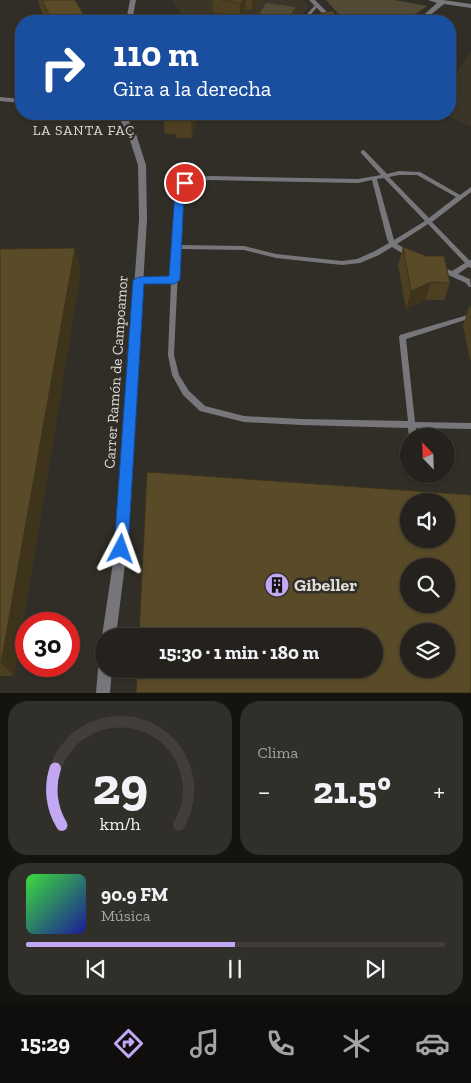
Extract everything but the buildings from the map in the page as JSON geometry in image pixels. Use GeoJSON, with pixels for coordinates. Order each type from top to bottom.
{"type":"FeatureCollection","features":[{"type":"Feature","properties":{"kind":"street"},"geometry":{"type":"LineString","coordinates":[[130,15],[133,0]]}},
{"type":"Feature","properties":{"kind":"street"},"geometry":{"type":"LineString","coordinates":[[431,0],[471,6]]}},
{"type":"Feature","properties":{"kind":"street"},"geometry":{"type":"LineString","coordinates":[[315,2],[327,15]]}},
{"type":"Feature","properties":{"kind":"street"},"geometry":{"type":"LineString","coordinates":[[427,15],[442,2]]}},
{"type":"Feature","properties":{"kind":"street"},"geometry":{"type":"LineString","coordinates":[[0,99],[15,100]]}},
{"type":"Feature","properties":{"kind":"street","name":"Carrer Ramón de Campoamor"},"geometry":{"type":"LineString","coordinates":[[110,628],[121,549],[143,219],[142,165],[132,134],[124,120]]}},
{"type":"Feature","properties":{"kind":"street"},"geometry":{"type":"LineString","coordinates":[[102,691],[104,678]]}},
{"type":"Feature","properties":{"kind":"lane"},"geometry":{"type":"LineString","coordinates":[[307,15],[315,2]]}},
{"type":"Feature","properties":{"kind":"lane"},"geometry":{"type":"LineString","coordinates":[[363,152],[470,264],[453,274]]}},
{"type":"Feature","properties":{"kind":"lane"},"geometry":{"type":"LineString","coordinates":[[460,197],[418,173],[399,173],[358,181],[210,178],[196,179],[181,186],[171,355],[176,375],[186,393],[203,409],[244,419],[471,426]]}},
{"type":"Feature","properties":{"kind":"lane"},"geometry":{"type":"LineString","coordinates":[[374,179],[390,239],[418,259]]}},
{"type":"Feature","properties":{"kind":"lane"},"geometry":{"type":"LineString","coordinates":[[176,247],[244,248],[276,256],[342,263],[358,261],[369,257],[428,222],[471,189]]}},
{"type":"Feature","properties":{"kind":"lane"},"geometry":{"type":"LineString","coordinates":[[436,266],[468,281],[471,286]]}},
{"type":"Feature","properties":{"kind":"lane"},"geometry":{"type":"LineString","coordinates":[[139,280],[174,280]]}},
{"type":"Feature","properties":{"kind":"lane"},"geometry":{"type":"LineString","coordinates":[[412,428],[402,337],[471,316]]}},
{"type":"Feature","properties":{"kind":"shaded area"},"geometry":{"type":"Polygon","coordinates":[[[172,0],[303,0],[309,6],[302,15],[182,15],[172,0]]]}},
{"type":"Feature","properties":{"kind":"shaded area"},"geometry":{"type":"Polygon","coordinates":[[[326,0],[394,0],[427,6],[414,15],[340,15],[326,0]]]}},
{"type":"Feature","properties":{"kind":"shaded area"},"geometry":{"type":"Polygon","coordinates":[[[266,3],[295,7],[291,15],[259,15],[266,3]]]}},
{"type":"Feature","properties":{"kind":"shaded area"},"geometry":{"type":"Polygon","coordinates":[[[471,52],[471,127],[456,120],[456,73],[471,52]]]}},
{"type":"Feature","properties":{"kind":"place","name":"Gibeller"},"geometry":{"type":"Point","coordinates":[277,585]}},
{"type":"Feature","properties":{"kind":"district","name":"LA SANTA FAÇ"},"geometry":{"type":"Point","coordinates":[84,130]}},
{"type":"Feature","properties":{"kind":"route"},"geometry":{"type":"LineString","coordinates":[[121,549],[139,280],[174,280],[179,192],[181,186],[185,183]]}}]}
